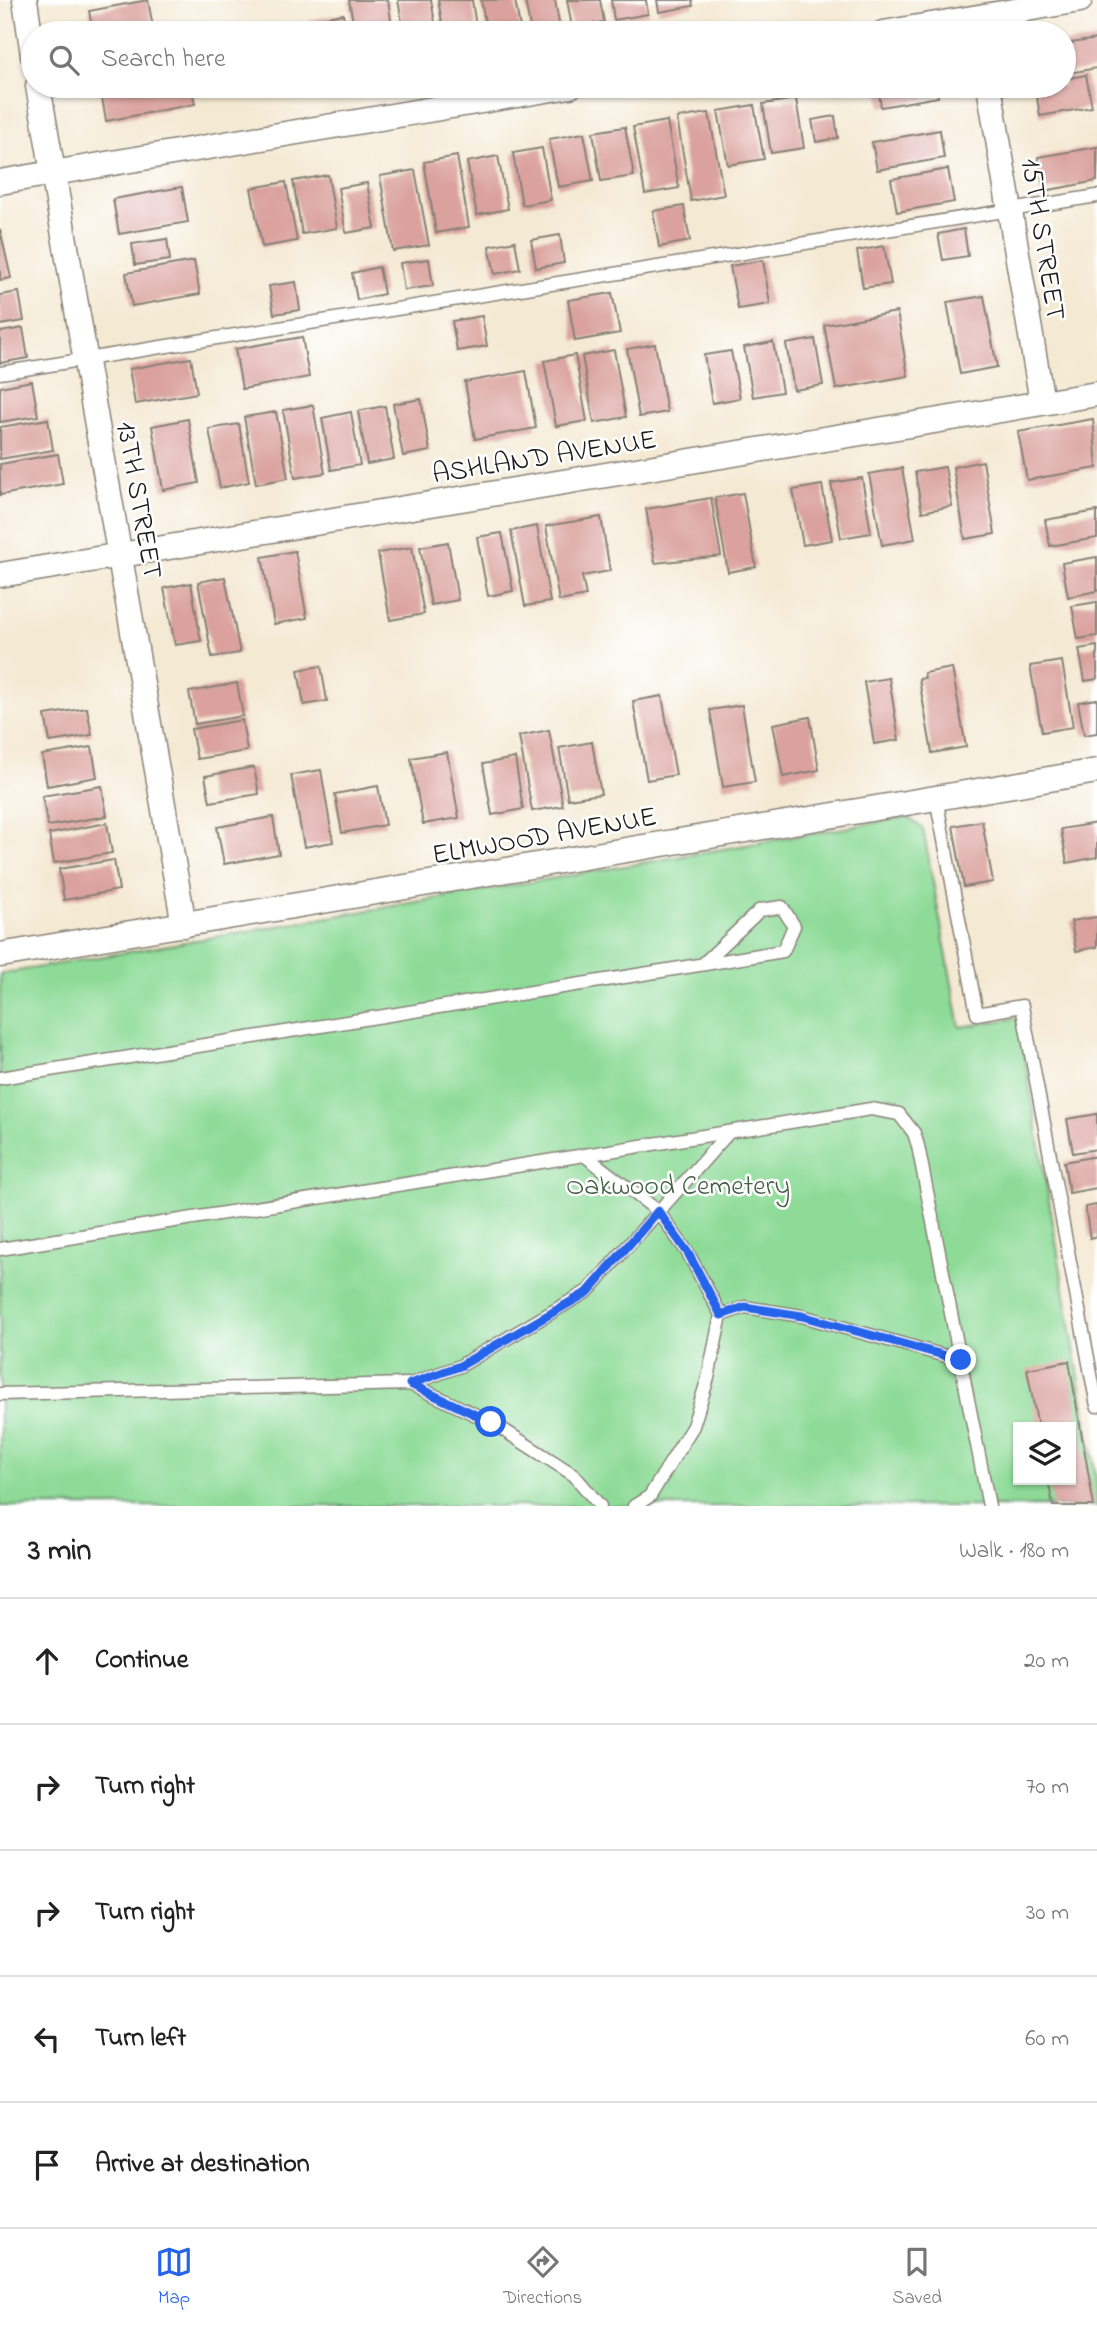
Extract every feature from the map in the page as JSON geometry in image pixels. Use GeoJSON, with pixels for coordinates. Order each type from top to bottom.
{"type":"FeatureCollection","features":[{"type":"Feature","properties":{"kind":"street"},"geometry":{"type":"LineString","coordinates":[[25,0],[28,21]]}},
{"type":"Feature","properties":{"kind":"street"},"geometry":{"type":"LineString","coordinates":[[954,21],[1080,0]]}},
{"type":"Feature","properties":{"kind":"street","name":"13TH STREET"},"geometry":{"type":"LineString","coordinates":[[40,98],[184,925]]}},
{"type":"Feature","properties":{"kind":"street"},"geometry":{"type":"LineString","coordinates":[[0,182],[499,98]]}},
{"type":"Feature","properties":{"kind":"street","name":"15TH STREET"},"geometry":{"type":"LineString","coordinates":[[991,98],[1042,402]]}},
{"type":"Feature","properties":{"kind":"street","name":"ASHLAND AVENUE"},"geometry":{"type":"LineString","coordinates":[[0,575],[1097,394]]}},
{"type":"Feature","properties":{"kind":"street","name":"ELMWOOD AVENUE"},"geometry":{"type":"LineString","coordinates":[[0,953],[184,925],[1097,771]]}},
{"type":"Feature","properties":{"kind":"lane"},"geometry":{"type":"LineString","coordinates":[[0,373],[1097,196]]}},
{"type":"Feature","properties":{"kind":"lane"},"geometry":{"type":"LineString","coordinates":[[936,797],[977,1014],[1022,1006],[1097,1406]]}},
{"type":"Feature","properties":{"kind":"lane"},"geometry":{"type":"LineString","coordinates":[[0,1078],[703,964],[783,951],[794,926],[782,907],[760,910],[703,964]]}},
{"type":"Feature","properties":{"kind":"lane"},"geometry":{"type":"LineString","coordinates":[[0,1250],[871,1109],[899,1114],[914,1133],[918,1146],[989,1506]]}},
{"type":"Feature","properties":{"kind":"lane"},"geometry":{"type":"LineString","coordinates":[[0,1394],[410,1384],[460,1366],[588,1292],[729,1132]]}},
{"type":"Feature","properties":{"kind":"lane"},"geometry":{"type":"LineString","coordinates":[[584,1155],[658,1211],[688,1253],[721,1315],[708,1378],[693,1426],[650,1496],[634,1506]]}},
{"type":"Feature","properties":{"kind":"lane"},"geometry":{"type":"LineString","coordinates":[[721,1315],[745,1307],[802,1316],[961,1360]]}},
{"type":"Feature","properties":{"kind":"lane"},"geometry":{"type":"LineString","coordinates":[[410,1384],[491,1422],[543,1455],[574,1475],[600,1506]]}},
{"type":"Feature","properties":{"kind":"green space","name":"Oakwood Cemetery"},"geometry":{"type":"Polygon","coordinates":[[[908,817],[923,829],[960,1027],[1018,1018],[1097,1483],[1097,1506],[0,1506],[0,974],[908,817]]]}},
{"type":"Feature","properties":{"kind":"building"},"geometry":{"type":"Polygon","coordinates":[[[148,0],[152,21],[91,21],[89,11],[148,0]]]}},
{"type":"Feature","properties":{"kind":"building"},"geometry":{"type":"Polygon","coordinates":[[[349,0],[388,0],[391,21],[353,21],[349,0]]]}},
{"type":"Feature","properties":{"kind":"building"},"geometry":{"type":"Polygon","coordinates":[[[398,0],[431,0],[435,21],[402,21],[398,0]]]}},
{"type":"Feature","properties":{"kind":"building"},"geometry":{"type":"Polygon","coordinates":[[[438,0],[472,0],[475,21],[442,21],[438,0]]]}},
{"type":"Feature","properties":{"kind":"building"},"geometry":{"type":"Polygon","coordinates":[[[481,0],[515,0],[519,21],[485,21],[481,0]]]}},
{"type":"Feature","properties":{"kind":"building"},"geometry":{"type":"Polygon","coordinates":[[[525,0],[555,0],[559,21],[529,21],[525,0]]]}},
{"type":"Feature","properties":{"kind":"building"},"geometry":{"type":"Polygon","coordinates":[[[567,0],[600,0],[604,21],[571,21],[567,0]]]}},
{"type":"Feature","properties":{"kind":"building"},"geometry":{"type":"Polygon","coordinates":[[[611,0],[646,0],[648,14],[614,20],[611,0]]]}},
{"type":"Feature","properties":{"kind":"building"},"geometry":{"type":"Polygon","coordinates":[[[657,0],[692,0],[693,6],[659,12],[657,0]]]}},
{"type":"Feature","properties":{"kind":"building"},"geometry":{"type":"Polygon","coordinates":[[[343,14],[344,21],[309,21],[343,14]]]}},
{"type":"Feature","properties":{"kind":"building"},"geometry":{"type":"Polygon","coordinates":[[[1097,39],[1097,68],[1076,72],[1076,42],[1097,39]]]}},
{"type":"Feature","properties":{"kind":"building"},"geometry":{"type":"Polygon","coordinates":[[[1086,75],[1092,107],[1040,116],[1037,98],[1076,98],[1076,77],[1086,75]]]}},
{"type":"Feature","properties":{"kind":"building"},"geometry":{"type":"Polygon","coordinates":[[[102,98],[194,98],[195,104],[106,121],[102,98]]]}},
{"type":"Feature","properties":{"kind":"building"},"geometry":{"type":"Polygon","coordinates":[[[880,98],[932,98],[881,107],[880,98]]]}},
{"type":"Feature","properties":{"kind":"building"},"geometry":{"type":"Polygon","coordinates":[[[796,99],[804,148],[771,153],[763,104],[796,99]]]}},
{"type":"Feature","properties":{"kind":"building"},"geometry":{"type":"Polygon","coordinates":[[[754,105],[764,159],[728,165],[718,111],[754,105]]]}},
{"type":"Feature","properties":{"kind":"building"},"geometry":{"type":"Polygon","coordinates":[[[709,113],[724,195],[691,201],[677,118],[709,113]]]}},
{"type":"Feature","properties":{"kind":"building"},"geometry":{"type":"Polygon","coordinates":[[[835,116],[838,138],[816,142],[812,120],[835,116]]]}},
{"type":"Feature","properties":{"kind":"building"},"geometry":{"type":"Polygon","coordinates":[[[667,121],[679,188],[645,194],[633,127],[667,121]]]}},
{"type":"Feature","properties":{"kind":"building"},"geometry":{"type":"Polygon","coordinates":[[[625,127],[634,176],[601,181],[593,132],[625,127]]]}},
{"type":"Feature","properties":{"kind":"building"},"geometry":{"type":"Polygon","coordinates":[[[940,130],[944,158],[877,170],[872,142],[940,130]]]}},
{"type":"Feature","properties":{"kind":"building"},"geometry":{"type":"Polygon","coordinates":[[[584,133],[593,181],[558,187],[549,139],[584,133]]]}},
{"type":"Feature","properties":{"kind":"building"},"geometry":{"type":"Polygon","coordinates":[[[1097,147],[1097,181],[1044,191],[1038,157],[1097,147]]]}},
{"type":"Feature","properties":{"kind":"building"},"geometry":{"type":"Polygon","coordinates":[[[542,148],[551,200],[522,205],[513,153],[542,148]]]}},
{"type":"Feature","properties":{"kind":"building"},"geometry":{"type":"Polygon","coordinates":[[[457,156],[469,227],[436,233],[424,162],[457,156]]]}},
{"type":"Feature","properties":{"kind":"building"},"geometry":{"type":"Polygon","coordinates":[[[498,156],[508,209],[477,215],[467,162],[498,156]]]}},
{"type":"Feature","properties":{"kind":"building"},"geometry":{"type":"Polygon","coordinates":[[[948,169],[954,202],[897,212],[891,179],[948,169]]]}},
{"type":"Feature","properties":{"kind":"building"},"geometry":{"type":"Polygon","coordinates":[[[415,170],[429,245],[393,251],[380,176],[415,170]]]}},
{"type":"Feature","properties":{"kind":"building"},"geometry":{"type":"Polygon","coordinates":[[[328,175],[337,228],[302,234],[293,181],[328,175]]]}},
{"type":"Feature","properties":{"kind":"building"},"geometry":{"type":"Polygon","coordinates":[[[286,182],[297,241],[262,247],[251,188],[286,182]]]}},
{"type":"Feature","properties":{"kind":"building"},"geometry":{"type":"Polygon","coordinates":[[[367,183],[375,228],[346,233],[338,188],[367,183]]]}},
{"type":"Feature","properties":{"kind":"building"},"geometry":{"type":"Polygon","coordinates":[[[182,187],[188,222],[119,234],[113,199],[182,187]]]}},
{"type":"Feature","properties":{"kind":"building"},"geometry":{"type":"Polygon","coordinates":[[[684,206],[690,241],[659,247],[653,211],[684,206]]]}},
{"type":"Feature","properties":{"kind":"building"},"geometry":{"type":"Polygon","coordinates":[[[0,229],[11,278],[0,280],[0,229]]]}},
{"type":"Feature","properties":{"kind":"building"},"geometry":{"type":"Polygon","coordinates":[[[964,229],[968,256],[943,260],[938,234],[964,229]]]}},
{"type":"Feature","properties":{"kind":"building"},"geometry":{"type":"Polygon","coordinates":[[[560,235],[564,263],[536,268],[531,240],[560,235]]]}},
{"type":"Feature","properties":{"kind":"building"},"geometry":{"type":"Polygon","coordinates":[[[167,239],[170,260],[135,265],[132,244],[167,239]]]}},
{"type":"Feature","properties":{"kind":"building"},"geometry":{"type":"Polygon","coordinates":[[[515,241],[520,269],[495,274],[489,246],[515,241]]]}},
{"type":"Feature","properties":{"kind":"building"},"geometry":{"type":"Polygon","coordinates":[[[884,246],[891,284],[863,288],[857,251],[884,246]]]}},
{"type":"Feature","properties":{"kind":"building"},"geometry":{"type":"Polygon","coordinates":[[[429,259],[433,286],[404,290],[400,263],[429,259]]]}},
{"type":"Feature","properties":{"kind":"building"},"geometry":{"type":"Polygon","coordinates":[[[763,260],[770,304],[738,309],[730,266],[763,260]]]}},
{"type":"Feature","properties":{"kind":"building"},"geometry":{"type":"Polygon","coordinates":[[[194,261],[200,294],[132,306],[126,273],[194,261]]]}},
{"type":"Feature","properties":{"kind":"building"},"geometry":{"type":"Polygon","coordinates":[[[379,267],[384,294],[357,300],[352,273],[379,267]]]}},
{"type":"Feature","properties":{"kind":"building"},"geometry":{"type":"Polygon","coordinates":[[[296,282],[300,310],[274,314],[269,286],[296,282]]]}},
{"type":"Feature","properties":{"kind":"building"},"geometry":{"type":"Polygon","coordinates":[[[19,292],[24,321],[0,325],[0,295],[19,292]]]}},
{"type":"Feature","properties":{"kind":"building"},"geometry":{"type":"Polygon","coordinates":[[[612,293],[620,333],[575,341],[568,300],[612,293]]]}},
{"type":"Feature","properties":{"kind":"building"},"geometry":{"type":"Polygon","coordinates":[[[984,296],[997,367],[960,374],[947,302],[984,296]]]}},
{"type":"Feature","properties":{"kind":"building"},"geometry":{"type":"Polygon","coordinates":[[[897,312],[908,376],[836,389],[824,325],[897,312]]]}},
{"type":"Feature","properties":{"kind":"building"},"geometry":{"type":"Polygon","coordinates":[[[482,316],[487,346],[457,351],[452,321],[482,316]]]}},
{"type":"Feature","properties":{"kind":"building"},"geometry":{"type":"Polygon","coordinates":[[[23,328],[28,358],[0,363],[0,332],[23,328]]]}},
{"type":"Feature","properties":{"kind":"building"},"geometry":{"type":"Polygon","coordinates":[[[302,337],[309,377],[242,389],[235,349],[302,337]]]}},
{"type":"Feature","properties":{"kind":"building"},"geometry":{"type":"Polygon","coordinates":[[[815,339],[823,385],[794,390],[786,344],[815,339]]]}},
{"type":"Feature","properties":{"kind":"building"},"geometry":{"type":"Polygon","coordinates":[[[773,342],[782,392],[753,397],[744,347],[773,342]]]}},
{"type":"Feature","properties":{"kind":"building"},"geometry":{"type":"Polygon","coordinates":[[[655,344],[667,412],[639,417],[627,349],[655,344]]]}},
{"type":"Feature","properties":{"kind":"building"},"geometry":{"type":"Polygon","coordinates":[[[614,350],[626,417],[594,423],[582,356],[614,350]]]}},
{"type":"Feature","properties":{"kind":"building"},"geometry":{"type":"Polygon","coordinates":[[[731,351],[740,398],[712,403],[704,355],[731,351]]]}},
{"type":"Feature","properties":{"kind":"building"},"geometry":{"type":"Polygon","coordinates":[[[575,355],[587,421],[556,426],[544,361],[575,355]]]}},
{"type":"Feature","properties":{"kind":"building"},"geometry":{"type":"Polygon","coordinates":[[[191,358],[197,393],[135,404],[129,369],[191,358]]]}},
{"type":"Feature","properties":{"kind":"building"},"geometry":{"type":"Polygon","coordinates":[[[526,371],[536,428],[475,439],[465,382],[526,371]]]}},
{"type":"Feature","properties":{"kind":"building"},"geometry":{"type":"Polygon","coordinates":[[[32,381],[38,416],[0,422],[0,387],[32,381]]]}},
{"type":"Feature","properties":{"kind":"building"},"geometry":{"type":"Polygon","coordinates":[[[421,399],[430,451],[403,456],[393,404],[421,399]]]}},
{"type":"Feature","properties":{"kind":"building"},"geometry":{"type":"Polygon","coordinates":[[[313,405],[325,473],[295,478],[283,410],[313,405]]]}},
{"type":"Feature","properties":{"kind":"building"},"geometry":{"type":"Polygon","coordinates":[[[385,406],[394,459],[367,464],[358,411],[385,406]]]}},
{"type":"Feature","properties":{"kind":"building"},"geometry":{"type":"Polygon","coordinates":[[[276,412],[288,478],[256,484],[244,417],[276,412]]]}},
{"type":"Feature","properties":{"kind":"building"},"geometry":{"type":"Polygon","coordinates":[[[351,412],[360,465],[331,470],[322,418],[351,412]]]}},
{"type":"Feature","properties":{"kind":"building"},"geometry":{"type":"Polygon","coordinates":[[[48,419],[53,450],[0,459],[0,427],[48,419]]]}},
{"type":"Feature","properties":{"kind":"building"},"geometry":{"type":"Polygon","coordinates":[[[188,419],[199,483],[163,490],[152,426],[188,419]]]}},
{"type":"Feature","properties":{"kind":"building"},"geometry":{"type":"Polygon","coordinates":[[[1093,419],[1097,468],[1027,480],[1018,432],[1093,419]]]}},
{"type":"Feature","properties":{"kind":"building"},"geometry":{"type":"Polygon","coordinates":[[[239,424],[249,482],[220,488],[209,429],[239,424]]]}},
{"type":"Feature","properties":{"kind":"building"},"geometry":{"type":"Polygon","coordinates":[[[58,454],[63,484],[0,495],[0,464],[58,454]]]}},
{"type":"Feature","properties":{"kind":"building"},"geometry":{"type":"Polygon","coordinates":[[[983,461],[995,534],[965,539],[953,467],[983,461]]]}},
{"type":"Feature","properties":{"kind":"building"},"geometry":{"type":"Polygon","coordinates":[[[945,467],[952,506],[922,512],[915,472],[945,467]]]}},
{"type":"Feature","properties":{"kind":"building"},"geometry":{"type":"Polygon","coordinates":[[[902,468],[915,539],[882,545],[869,474],[902,468]]]}},
{"type":"Feature","properties":{"kind":"building"},"geometry":{"type":"Polygon","coordinates":[[[862,478],[871,533],[841,538],[831,483],[862,478]]]}},
{"type":"Feature","properties":{"kind":"building"},"geometry":{"type":"Polygon","coordinates":[[[822,485],[832,540],[803,545],[793,490],[822,485]]]}},
{"type":"Feature","properties":{"kind":"building"},"geometry":{"type":"Polygon","coordinates":[[[743,493],[756,567],[728,572],[715,498],[743,493]]]}},
{"type":"Feature","properties":{"kind":"building"},"geometry":{"type":"Polygon","coordinates":[[[711,498],[721,556],[655,563],[646,509],[711,498]]]}},
{"type":"Feature","properties":{"kind":"building"},"geometry":{"type":"Polygon","coordinates":[[[1097,511],[1097,538],[1050,546],[1045,520],[1097,511]]]}},
{"type":"Feature","properties":{"kind":"building"},"geometry":{"type":"Polygon","coordinates":[[[601,517],[610,571],[582,576],[586,596],[559,601],[546,526],[601,517]]]}},
{"type":"Feature","properties":{"kind":"building"},"geometry":{"type":"Polygon","coordinates":[[[537,526],[550,602],[525,606],[511,531],[537,526]]]}},
{"type":"Feature","properties":{"kind":"building"},"geometry":{"type":"Polygon","coordinates":[[[502,533],[513,591],[488,596],[477,537],[502,533]]]}},
{"type":"Feature","properties":{"kind":"building"},"geometry":{"type":"Polygon","coordinates":[[[448,542],[458,600],[431,605],[420,547],[448,542]]]}},
{"type":"Feature","properties":{"kind":"building"},"geometry":{"type":"Polygon","coordinates":[[[412,547],[424,614],[390,620],[378,553],[412,547]]]}},
{"type":"Feature","properties":{"kind":"building"},"geometry":{"type":"Polygon","coordinates":[[[295,551],[307,618],[274,624],[262,557],[295,551]]]}},
{"type":"Feature","properties":{"kind":"building"},"geometry":{"type":"Polygon","coordinates":[[[1097,557],[1097,591],[1068,597],[1062,563],[1097,557]]]}},
{"type":"Feature","properties":{"kind":"building"},"geometry":{"type":"Polygon","coordinates":[[[225,577],[240,653],[212,657],[198,582],[225,577]]]}},
{"type":"Feature","properties":{"kind":"building"},"geometry":{"type":"Polygon","coordinates":[[[191,583],[201,641],[175,645],[164,588],[191,583]]]}},
{"type":"Feature","properties":{"kind":"building"},"geometry":{"type":"Polygon","coordinates":[[[1097,602],[1097,636],[1078,639],[1072,606],[1097,602]]]}},
{"type":"Feature","properties":{"kind":"building"},"geometry":{"type":"Polygon","coordinates":[[[1097,646],[1097,679],[1085,681],[1079,649],[1097,646]]]}},
{"type":"Feature","properties":{"kind":"building"},"geometry":{"type":"Polygon","coordinates":[[[1062,661],[1073,727],[1042,732],[1030,666],[1062,661]]]}},
{"type":"Feature","properties":{"kind":"building"},"geometry":{"type":"Polygon","coordinates":[[[321,666],[327,701],[304,705],[298,670],[321,666]]]}},
{"type":"Feature","properties":{"kind":"building"},"geometry":{"type":"Polygon","coordinates":[[[952,668],[966,747],[932,753],[919,679],[925,678],[924,673],[952,668]]]}},
{"type":"Feature","properties":{"kind":"building"},"geometry":{"type":"Polygon","coordinates":[[[889,678],[899,740],[874,744],[864,682],[889,678]]]}},
{"type":"Feature","properties":{"kind":"building"},"geometry":{"type":"Polygon","coordinates":[[[237,683],[243,716],[195,724],[189,692],[237,683]]]}},
{"type":"Feature","properties":{"kind":"building"},"geometry":{"type":"Polygon","coordinates":[[[662,696],[676,775],[647,780],[633,701],[662,696]]]}},
{"type":"Feature","properties":{"kind":"building"},"geometry":{"type":"Polygon","coordinates":[[[1097,699],[1097,733],[1084,735],[1078,702],[1097,699]]]}},
{"type":"Feature","properties":{"kind":"building"},"geometry":{"type":"Polygon","coordinates":[[[742,705],[755,782],[723,787],[710,710],[742,705]]]}},
{"type":"Feature","properties":{"kind":"building"},"geometry":{"type":"Polygon","coordinates":[[[87,708],[92,735],[50,742],[45,715],[87,708]]]}},
{"type":"Feature","properties":{"kind":"building"},"geometry":{"type":"Polygon","coordinates":[[[810,717],[819,770],[783,777],[773,724],[810,717]]]}},
{"type":"Feature","properties":{"kind":"building"},"geometry":{"type":"Polygon","coordinates":[[[242,720],[247,751],[197,759],[191,729],[242,720]]]}},
{"type":"Feature","properties":{"kind":"building"},"geometry":{"type":"Polygon","coordinates":[[[549,730],[563,806],[532,811],[519,736],[549,730]]]}},
{"type":"Feature","properties":{"kind":"building"},"geometry":{"type":"Polygon","coordinates":[[[592,742],[601,794],[568,799],[559,748],[592,742]]]}},
{"type":"Feature","properties":{"kind":"building"},"geometry":{"type":"Polygon","coordinates":[[[92,747],[97,777],[47,786],[42,755],[92,747]]]}},
{"type":"Feature","properties":{"kind":"building"},"geometry":{"type":"Polygon","coordinates":[[[447,752],[459,818],[423,824],[411,758],[447,752]]]}},
{"type":"Feature","properties":{"kind":"building"},"geometry":{"type":"Polygon","coordinates":[[[515,758],[523,809],[492,815],[483,764],[515,758]]]}},
{"type":"Feature","properties":{"kind":"building"},"geometry":{"type":"Polygon","coordinates":[[[254,767],[259,794],[210,802],[205,776],[254,767]]]}},
{"type":"Feature","properties":{"kind":"building"},"geometry":{"type":"Polygon","coordinates":[[[321,770],[333,842],[304,847],[291,775],[321,770]]]}},
{"type":"Feature","properties":{"kind":"building"},"geometry":{"type":"Polygon","coordinates":[[[102,786],[107,816],[48,826],[42,796],[102,786]]]}},
{"type":"Feature","properties":{"kind":"building"},"geometry":{"type":"Polygon","coordinates":[[[378,786],[385,825],[342,833],[335,794],[378,786]]]}},
{"type":"Feature","properties":{"kind":"building"},"geometry":{"type":"Polygon","coordinates":[[[273,817],[279,854],[224,864],[217,827],[273,817]]]}},
{"type":"Feature","properties":{"kind":"building"},"geometry":{"type":"Polygon","coordinates":[[[982,821],[993,882],[964,887],[953,826],[982,821]]]}},
{"type":"Feature","properties":{"kind":"building"},"geometry":{"type":"Polygon","coordinates":[[[107,823],[112,853],[54,863],[49,834],[107,823]]]}},
{"type":"Feature","properties":{"kind":"building"},"geometry":{"type":"Polygon","coordinates":[[[1097,823],[1097,857],[1067,863],[1061,829],[1097,823]]]}},
{"type":"Feature","properties":{"kind":"building"},"geometry":{"type":"Polygon","coordinates":[[[114,860],[119,890],[64,900],[59,869],[114,860]]]}},
{"type":"Feature","properties":{"kind":"building"},"geometry":{"type":"Polygon","coordinates":[[[1097,917],[1097,947],[1076,951],[1071,921],[1097,917]]]}},
{"type":"Feature","properties":{"kind":"building"},"geometry":{"type":"Polygon","coordinates":[[[1097,1114],[1097,1149],[1073,1153],[1067,1119],[1097,1114]]]}},
{"type":"Feature","properties":{"kind":"building"},"geometry":{"type":"Polygon","coordinates":[[[1097,1156],[1097,1188],[1069,1193],[1064,1162],[1097,1156]]]}},
{"type":"Feature","properties":{"kind":"building"},"geometry":{"type":"Polygon","coordinates":[[[1097,1205],[1097,1236],[1090,1238],[1085,1207],[1097,1205]]]}},
{"type":"Feature","properties":{"kind":"building"},"geometry":{"type":"Polygon","coordinates":[[[1069,1361],[1094,1506],[1053,1506],[1049,1485],[1076,1485],[1076,1422],[1037,1422],[1027,1369],[1069,1361]]]}},
{"type":"Feature","properties":{"kind":"route"},"geometry":{"type":"LineString","coordinates":[[491,1422],[410,1384],[460,1366],[588,1292],[658,1211],[688,1253],[721,1315],[745,1307],[802,1316],[961,1360]]}}]}
